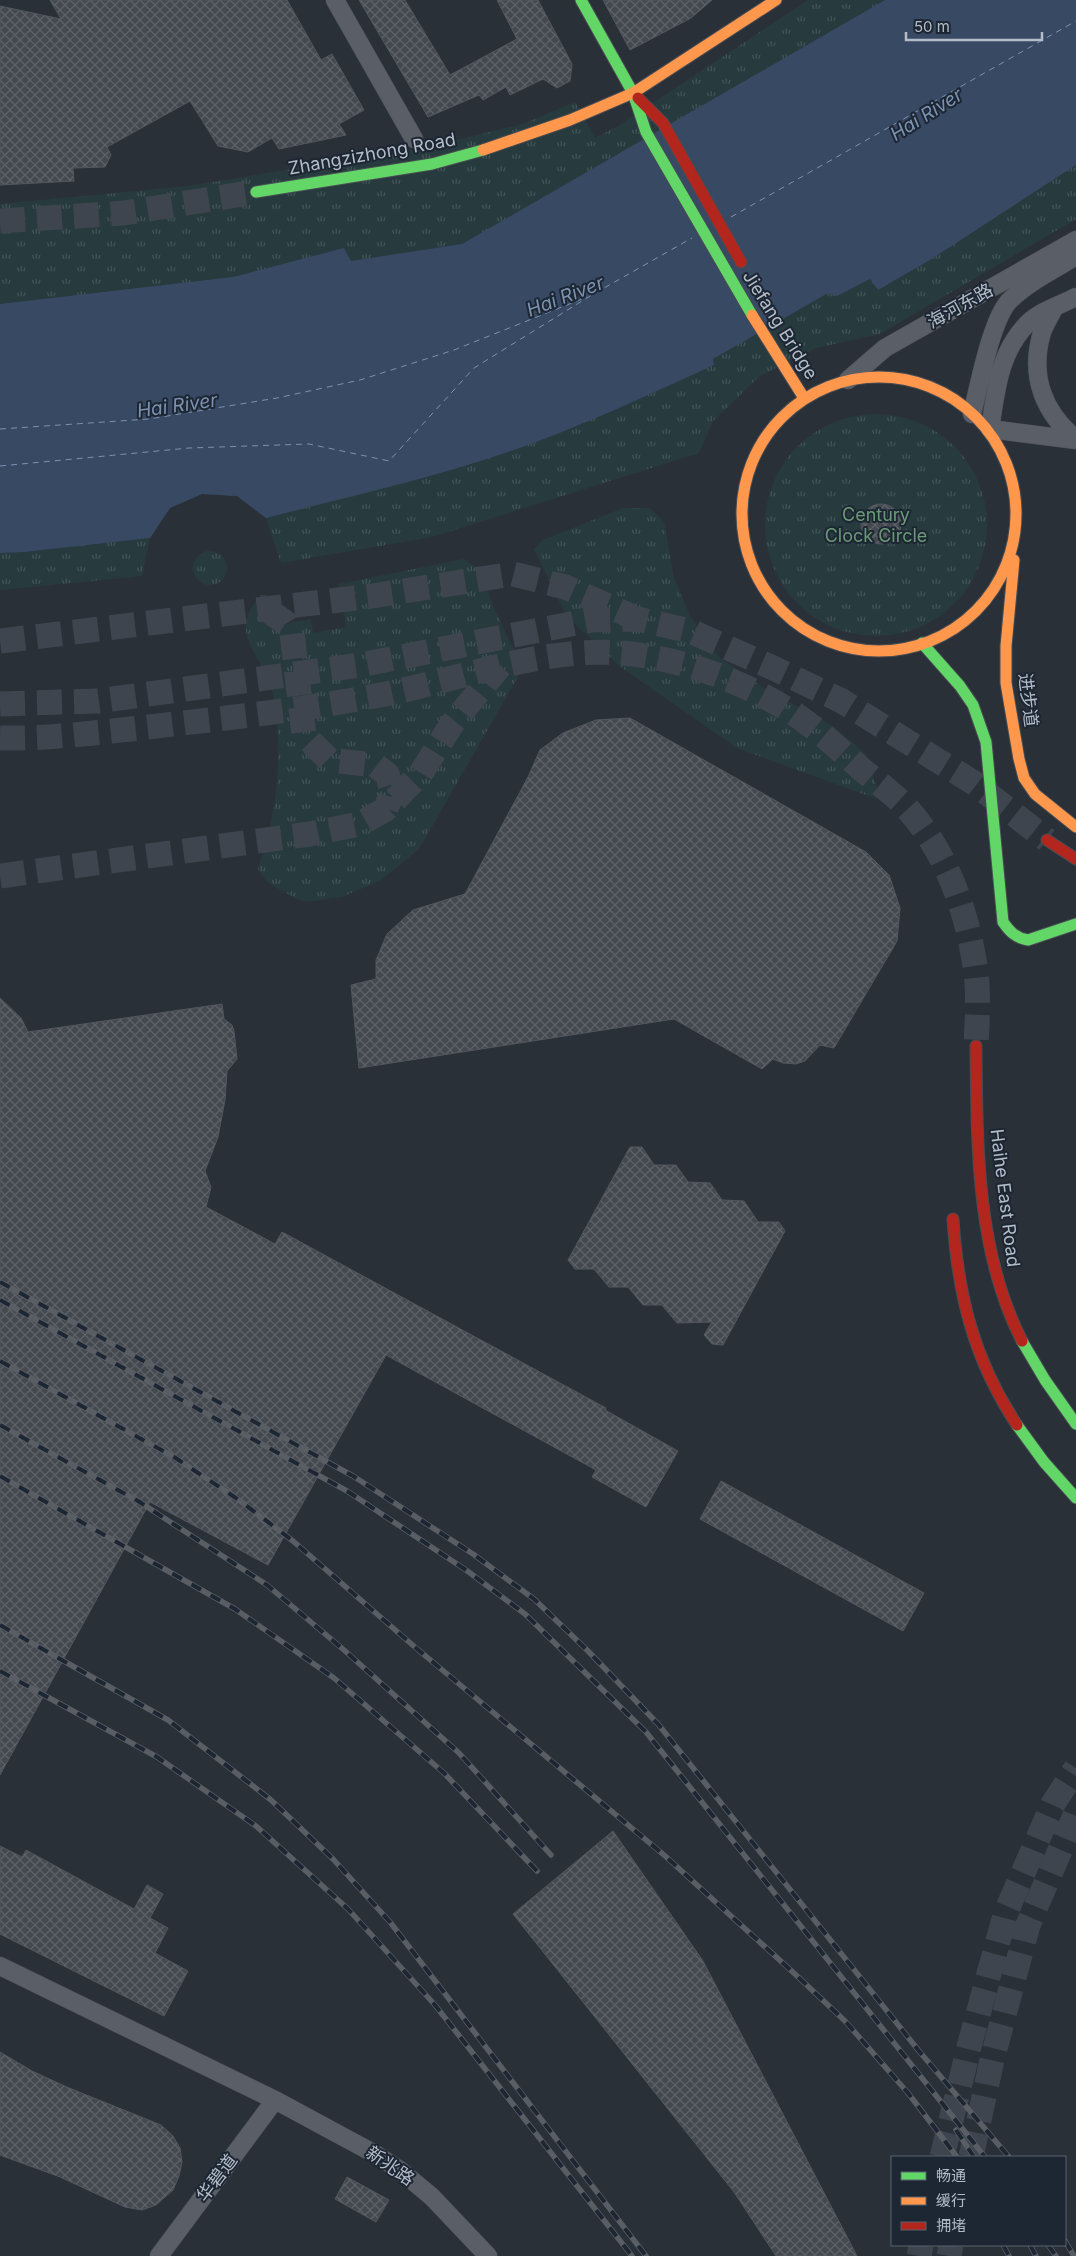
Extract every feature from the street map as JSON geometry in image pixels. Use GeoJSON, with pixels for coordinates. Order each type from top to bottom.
{"type":"FeatureCollection","features":[{"type":"Feature","properties":{"kind":"street"},"geometry":{"type":"LineString","coordinates":[[335,0],[414,139]]}},
{"type":"Feature","properties":{"kind":"street"},"geometry":{"type":"LineString","coordinates":[[581,0],[633,93]]}},
{"type":"Feature","properties":{"kind":"street","name":"Zhangzizhong Road"},"geometry":{"type":"LineString","coordinates":[[256,192],[432,164],[508,142],[578,117],[633,93],[776,0]]}},
{"type":"Feature","properties":{"kind":"street","name":"Jiefang Bridge"},"geometry":{"type":"LineString","coordinates":[[633,93],[663,123],[745,269]]}},
{"type":"Feature","properties":{"kind":"street","name":"Jiefang Bridge"},"geometry":{"type":"LineString","coordinates":[[633,93],[646,132],[769,346],[804,398]]}},
{"type":"Feature","properties":{"kind":"street","name":"海河东路"},"geometry":{"type":"LineString","coordinates":[[848,380],[885,348],[1076,240]]}},
{"type":"Feature","properties":{"kind":"street","name":"海河东路"},"geometry":{"type":"LineString","coordinates":[[972,414],[996,327],[1008,302],[1037,280],[1076,256]]}},
{"type":"Feature","properties":{"kind":"street"},"geometry":{"type":"LineString","coordinates":[[990,429],[998,377],[1009,348],[1029,322],[1076,297]]}},
{"type":"Feature","properties":{"kind":"street"},"geometry":{"type":"LineString","coordinates":[[1054,308],[1041,334],[1038,355],[1038,381],[1048,406],[1060,426],[1076,440]]}},
{"type":"Feature","properties":{"kind":"street","name":"Jiefang Bridge"},"geometry":{"type":"LineString","coordinates":[[790,353],[804,398]]}},
{"type":"Feature","properties":{"kind":"street"},"geometry":{"type":"LineString","coordinates":[[1015,554],[1001,576],[976,608],[945,632],[922,643],[894,650],[844,651],[818,640],[795,625],[779,607],[756,572],[747,543],[745,508],[746,483],[754,451],[767,430],[778,418],[804,398],[825,387],[848,380],[868,377],[888,379],[922,387],[951,400],[990,429],[1076,440]]}},
{"type":"Feature","properties":{"kind":"street","name":"进步道"},"geometry":{"type":"LineString","coordinates":[[990,429],[1009,466],[1019,512],[1006,646],[1006,683],[1019,759],[1024,778],[1035,794],[1076,827]]}},
{"type":"Feature","properties":{"kind":"street"},"geometry":{"type":"LineString","coordinates":[[922,643],[960,686],[973,705],[986,742],[1003,922],[1011,934],[1022,940],[1037,938],[1067,925],[1076,924]]}},
{"type":"Feature","properties":{"kind":"street"},"geometry":{"type":"LineString","coordinates":[[1048,840],[1076,859]]}},
{"type":"Feature","properties":{"kind":"street","name":"Haihe East Road"},"geometry":{"type":"LineString","coordinates":[[976,1046],[980,1152],[988,1235],[995,1268],[1004,1300],[1030,1354],[1061,1405],[1076,1424]]}},
{"type":"Feature","properties":{"kind":"street"},"geometry":{"type":"LineString","coordinates":[[953,1219],[954,1243],[962,1294],[972,1335],[979,1352],[1024,1435],[1049,1468],[1076,1498]]}},
{"type":"Feature","properties":{"kind":"street","name":"新兆路"},"geometry":{"type":"LineString","coordinates":[[0,1966],[276,2100],[342,2135],[401,2171],[432,2197],[488,2256]]}},
{"type":"Feature","properties":{"kind":"street","name":"华碧道"},"geometry":{"type":"LineString","coordinates":[[159,2256],[276,2100]]}},
{"type":"Feature","properties":{"kind":"green space"},"geometry":{"type":"Polygon","coordinates":[[[808,0],[1076,0],[1076,219],[880,334],[816,348],[760,376],[713,421],[699,453],[432,537],[281,563],[266,518],[237,496],[202,494],[170,508],[150,538],[142,576],[0,590],[0,204],[188,186],[427,147],[523,124],[575,102],[595,138],[618,126],[808,0]]]}},
{"type":"Feature","properties":{"kind":"green space","name":"Century Clock Circle"},"geometry":{"type":"Polygon","coordinates":[[[876,414],[898,416],[928,427],[946,439],[962,455],[974,473],[982,493],[987,525],[985,547],[974,577],[962,595],[946,611],[928,623],[908,631],[876,636],[854,634],[824,623],[806,611],[790,595],[778,577],[770,557],[765,525],[767,503],[778,473],[790,455],[806,439],[824,427],[844,419],[876,414]]]}},
{"type":"Feature","properties":{"kind":"green space"},"geometry":{"type":"Polygon","coordinates":[[[623,508],[650,508],[664,522],[674,578],[690,616],[720,658],[767,690],[833,726],[866,754],[880,796],[874,798],[737,748],[618,665],[566,615],[534,549],[543,540],[623,508]]]}},
{"type":"Feature","properties":{"kind":"green space"},"geometry":{"type":"Polygon","coordinates":[[[210,551],[217,552],[222,556],[226,561],[226,575],[222,580],[217,584],[210,585],[203,584],[198,580],[194,575],[193,568],[194,561],[198,556],[203,552],[210,551]]]}},
{"type":"Feature","properties":{"kind":"green space"},"geometry":{"type":"Polygon","coordinates":[[[464,559],[481,571],[493,606],[511,644],[524,662],[523,668],[419,849],[381,880],[342,897],[306,902],[295,898],[267,882],[258,869],[268,836],[275,801],[278,766],[278,730],[269,681],[250,645],[246,633],[246,622],[251,609],[261,595],[271,596],[277,625],[311,619],[313,633],[346,627],[339,584],[464,559]]]}},
{"type":"Feature","properties":{"kind":"water","name":"Hai River"},"geometry":{"type":"Polygon","coordinates":[[[885,0],[1076,0],[1076,165],[930,260],[878,290],[870,279],[837,296],[828,293],[713,359],[714,365],[612,411],[534,443],[448,471],[266,518],[237,496],[202,494],[170,508],[150,538],[0,553],[0,304],[233,277],[344,248],[351,261],[462,244],[885,0]]]}},
{"type":"Feature","properties":{"kind":"building"},"geometry":{"type":"Polygon","coordinates":[[[50,0],[287,0],[321,60],[332,54],[364,110],[339,124],[346,135],[279,149],[272,138],[248,152],[218,146],[190,101],[107,147],[111,155],[105,167],[73,168],[74,181],[0,185],[0,6],[61,19],[50,0]]]}},
{"type":"Feature","properties":{"kind":"building"},"geometry":{"type":"Polygon","coordinates":[[[359,0],[405,0],[450,75],[517,39],[497,0],[538,0],[572,64],[570,81],[557,88],[543,79],[510,95],[506,87],[483,100],[479,95],[428,117],[359,0]]]}},
{"type":"Feature","properties":{"kind":"building"},"geometry":{"type":"Polygon","coordinates":[[[603,0],[712,0],[691,18],[630,50],[603,0]]]}},
{"type":"Feature","properties":{"kind":"building"},"geometry":{"type":"Polygon","coordinates":[[[881,504],[895,510],[901,524],[895,538],[881,544],[867,538],[861,524],[867,510],[881,504]]]}},
{"type":"Feature","properties":{"kind":"building"},"geometry":{"type":"Polygon","coordinates":[[[630,718],[866,852],[889,875],[900,908],[897,941],[834,1048],[820,1045],[805,1061],[796,1064],[783,1063],[773,1059],[762,1069],[674,1019],[359,1068],[351,985],[376,979],[376,960],[387,934],[413,910],[465,894],[528,777],[540,750],[563,733],[596,720],[630,718]]]}},
{"type":"Feature","properties":{"kind":"building"},"geometry":{"type":"Polygon","coordinates":[[[0,998],[21,1018],[28,1032],[222,1004],[224,1019],[232,1025],[234,1031],[237,1059],[227,1071],[225,1100],[218,1137],[205,1171],[211,1187],[206,1207],[275,1244],[282,1232],[606,1408],[605,1410],[678,1451],[646,1507],[592,1477],[596,1470],[386,1355],[268,1565],[150,1502],[0,1775],[0,998]]]}},
{"type":"Feature","properties":{"kind":"building"},"geometry":{"type":"Polygon","coordinates":[[[630,1147],[642,1147],[654,1165],[676,1165],[688,1182],[710,1183],[722,1200],[744,1201],[758,1222],[779,1222],[785,1231],[723,1345],[712,1344],[704,1335],[712,1322],[677,1323],[662,1305],[643,1305],[628,1287],[609,1287],[594,1269],[575,1269],[568,1260],[630,1147]]]}},
{"type":"Feature","properties":{"kind":"building"},"geometry":{"type":"Polygon","coordinates":[[[721,1481],[924,1593],[903,1631],[700,1519],[721,1481]]]}},
{"type":"Feature","properties":{"kind":"building"},"geometry":{"type":"Polygon","coordinates":[[[613,1831],[703,1961],[857,2256],[776,2256],[734,2192],[513,1914],[613,1831]]]}},
{"type":"Feature","properties":{"kind":"building"},"geometry":{"type":"Polygon","coordinates":[[[0,1846],[22,1857],[26,1850],[134,1909],[147,1885],[163,1894],[150,1918],[168,1928],[155,1953],[188,1971],[164,2016],[0,1934],[0,1846]]]}},
{"type":"Feature","properties":{"kind":"building"},"geometry":{"type":"Polygon","coordinates":[[[0,2052],[32,2071],[69,2088],[161,2125],[173,2136],[180,2148],[182,2162],[173,2190],[156,2205],[142,2210],[125,2207],[60,2177],[0,2155],[0,2052]]]}},
{"type":"Feature","properties":{"kind":"building"},"geometry":{"type":"Polygon","coordinates":[[[347,2177],[389,2200],[376,2222],[335,2199],[347,2177]]]}},
{"type":"Feature","properties":{"kind":"ferry route"},"geometry":{"type":"LineString","coordinates":[[731,217],[1076,21]]}},
{"type":"Feature","properties":{"kind":"ferry route"},"geometry":{"type":"LineString","coordinates":[[0,466],[189,448],[309,444],[389,461],[474,368],[590,296],[692,238]]}},
{"type":"Feature","properties":{"kind":"ferry route"},"geometry":{"type":"LineString","coordinates":[[0,429],[149,419],[277,398],[360,380],[454,350],[587,297]]}},
{"type":"Feature","properties":{"kind":"tunnel"},"geometry":{"type":"LineString","coordinates":[[0,221],[124,213],[256,192]]}},
{"type":"Feature","properties":{"kind":"tunnel"},"geometry":{"type":"LineString","coordinates":[[0,641],[372,596],[513,574],[565,587],[631,616]]}},
{"type":"Feature","properties":{"kind":"tunnel"},"geometry":{"type":"LineString","coordinates":[[266,609],[286,623],[292,633],[304,735],[329,760],[375,765],[387,774],[392,790],[386,809]]}},
{"type":"Feature","properties":{"kind":"tunnel"},"geometry":{"type":"LineString","coordinates":[[0,704],[98,701],[360,665],[591,620],[638,619],[690,631],[840,700],[974,783],[1047,840]]}},
{"type":"Feature","properties":{"kind":"tunnel"},"geometry":{"type":"LineString","coordinates":[[0,738],[35,738],[87,734],[336,703],[418,687],[524,661],[579,653],[635,654],[690,666],[744,686],[793,713],[819,732],[901,802],[917,819],[942,859],[952,881],[967,927],[977,982],[976,1046]]}},
{"type":"Feature","properties":{"kind":"tunnel"},"geometry":{"type":"LineString","coordinates":[[0,876],[310,834],[359,824],[386,809],[421,773],[452,724],[500,666]]}},
{"type":"Feature","properties":{"kind":"tunnel"},"geometry":{"type":"LineString","coordinates":[[942,2156],[970,2043],[1006,1912],[1053,1804],[1076,1768]]}},
{"type":"Feature","properties":{"kind":"tunnel"},"geometry":{"type":"LineString","coordinates":[[971,2156],[992,2060],[1028,1925],[1076,1813]]}},
{"type":"Feature","properties":{"kind":"tunnel"},"geometry":{"type":"LineString","coordinates":[[919,2256],[921,2246]]}},
{"type":"Feature","properties":{"kind":"tunnel"},"geometry":{"type":"LineString","coordinates":[[949,2256],[951,2246]]}},
{"type":"Feature","properties":{"kind":"railway"},"geometry":{"type":"LineString","coordinates":[[0,1282],[353,1476],[473,1554],[534,1599],[588,1651],[658,1724],[919,2051],[1008,2156]]}},
{"type":"Feature","properties":{"kind":"railway"},"geometry":{"type":"LineString","coordinates":[[0,1300],[347,1491],[466,1570],[525,1614],[646,1732],[984,2156]]}},
{"type":"Feature","properties":{"kind":"railway"},"geometry":{"type":"LineString","coordinates":[[0,1361],[174,1457],[239,1500],[293,1541],[416,1648],[664,1855],[796,1975],[845,2021],[908,2093],[956,2156]]}},
{"type":"Feature","properties":{"kind":"railway"},"geometry":{"type":"LineString","coordinates":[[0,1425],[138,1501],[267,1585],[344,1650],[459,1753],[551,1855]]}},
{"type":"Feature","properties":{"kind":"railway"},"geometry":{"type":"LineString","coordinates":[[0,1476],[235,1609],[334,1678],[444,1773],[537,1871]]}},
{"type":"Feature","properties":{"kind":"railway"},"geometry":{"type":"LineString","coordinates":[[0,1625],[168,1720],[271,1800],[333,1859],[390,1922],[646,2256]]}},
{"type":"Feature","properties":{"kind":"railway"},"geometry":{"type":"LineString","coordinates":[[0,1671],[157,1757],[256,1826],[348,1909],[435,2005],[632,2256]]}},
{"type":"Feature","properties":{"kind":"railway"},"geometry":{"type":"LineString","coordinates":[[956,2130],[973,2156]]}},
{"type":"Feature","properties":{"kind":"railway"},"geometry":{"type":"LineString","coordinates":[[1066,2243],[1074,2256]]}},
{"type":"Feature","properties":{"kind":"railway"},"geometry":{"type":"LineString","coordinates":[[1004,2246],[1009,2256]]}},
{"type":"Feature","properties":{"kind":"railway"},"geometry":{"type":"LineString","coordinates":[[1031,2246],[1036,2256]]}},
{"type":"Feature","properties":{"kind":"railway"},"geometry":{"type":"LineString","coordinates":[[1049,2246],[1056,2256]]}},
{"type":"Feature","properties":{"kind":"traffic: fast"},"geometry":{"type":"LineString","coordinates":[[581,0],[633,93],[646,132],[752,315]]}},
{"type":"Feature","properties":{"kind":"traffic: fast"},"geometry":{"type":"LineString","coordinates":[[256,192],[432,164],[483,150]]}},
{"type":"Feature","properties":{"kind":"traffic: fast"},"geometry":{"type":"LineString","coordinates":[[922,643],[960,686],[973,705],[986,742],[1003,922],[1014,934],[1028,940],[1076,924]]}},
{"type":"Feature","properties":{"kind":"traffic: fast"},"geometry":{"type":"LineString","coordinates":[[1022,1341],[1045,1380],[1076,1424]]}},
{"type":"Feature","properties":{"kind":"traffic: fast"},"geometry":{"type":"LineString","coordinates":[[1017,1425],[1044,1462],[1076,1498]]}},
{"type":"Feature","properties":{"kind":"traffic: slow"},"geometry":{"type":"LineString","coordinates":[[483,150],[570,120],[633,93],[776,0]]}},
{"type":"Feature","properties":{"kind":"traffic: slow"},"geometry":{"type":"LineString","coordinates":[[752,315],[804,398]]}},
{"type":"Feature","properties":{"kind":"traffic: slow"},"geometry":{"type":"LineString","coordinates":[[892,377],[932,387],[955,400],[976,417],[993,438],[1006,461],[1014,487],[1016,514],[1014,541],[1006,567],[993,590],[976,611],[955,628],[932,641],[906,649],[866,651],[826,641],[814,635],[792,620],[773,601],[752,567],[744,541],[742,501],[752,461],[758,449],[773,427],[792,408],[826,387],[852,379],[892,377]]}},
{"type":"Feature","properties":{"kind":"traffic: slow"},"geometry":{"type":"LineString","coordinates":[[1014,560],[1006,646],[1006,683],[1019,759],[1024,778],[1035,794],[1076,827]]}},
{"type":"Feature","properties":{"kind":"traffic: jam"},"geometry":{"type":"LineString","coordinates":[[638,98],[663,123],[741,262]]}},
{"type":"Feature","properties":{"kind":"traffic: jam"},"geometry":{"type":"LineString","coordinates":[[1047,840],[1076,859]]}},
{"type":"Feature","properties":{"kind":"traffic: jam"},"geometry":{"type":"LineString","coordinates":[[976,1046],[979,1159],[987,1234],[1007,1307],[1022,1341]]}},
{"type":"Feature","properties":{"kind":"traffic: jam"},"geometry":{"type":"LineString","coordinates":[[953,1219],[955,1247],[964,1301],[979,1352],[1002,1401],[1017,1425]]}}]}
